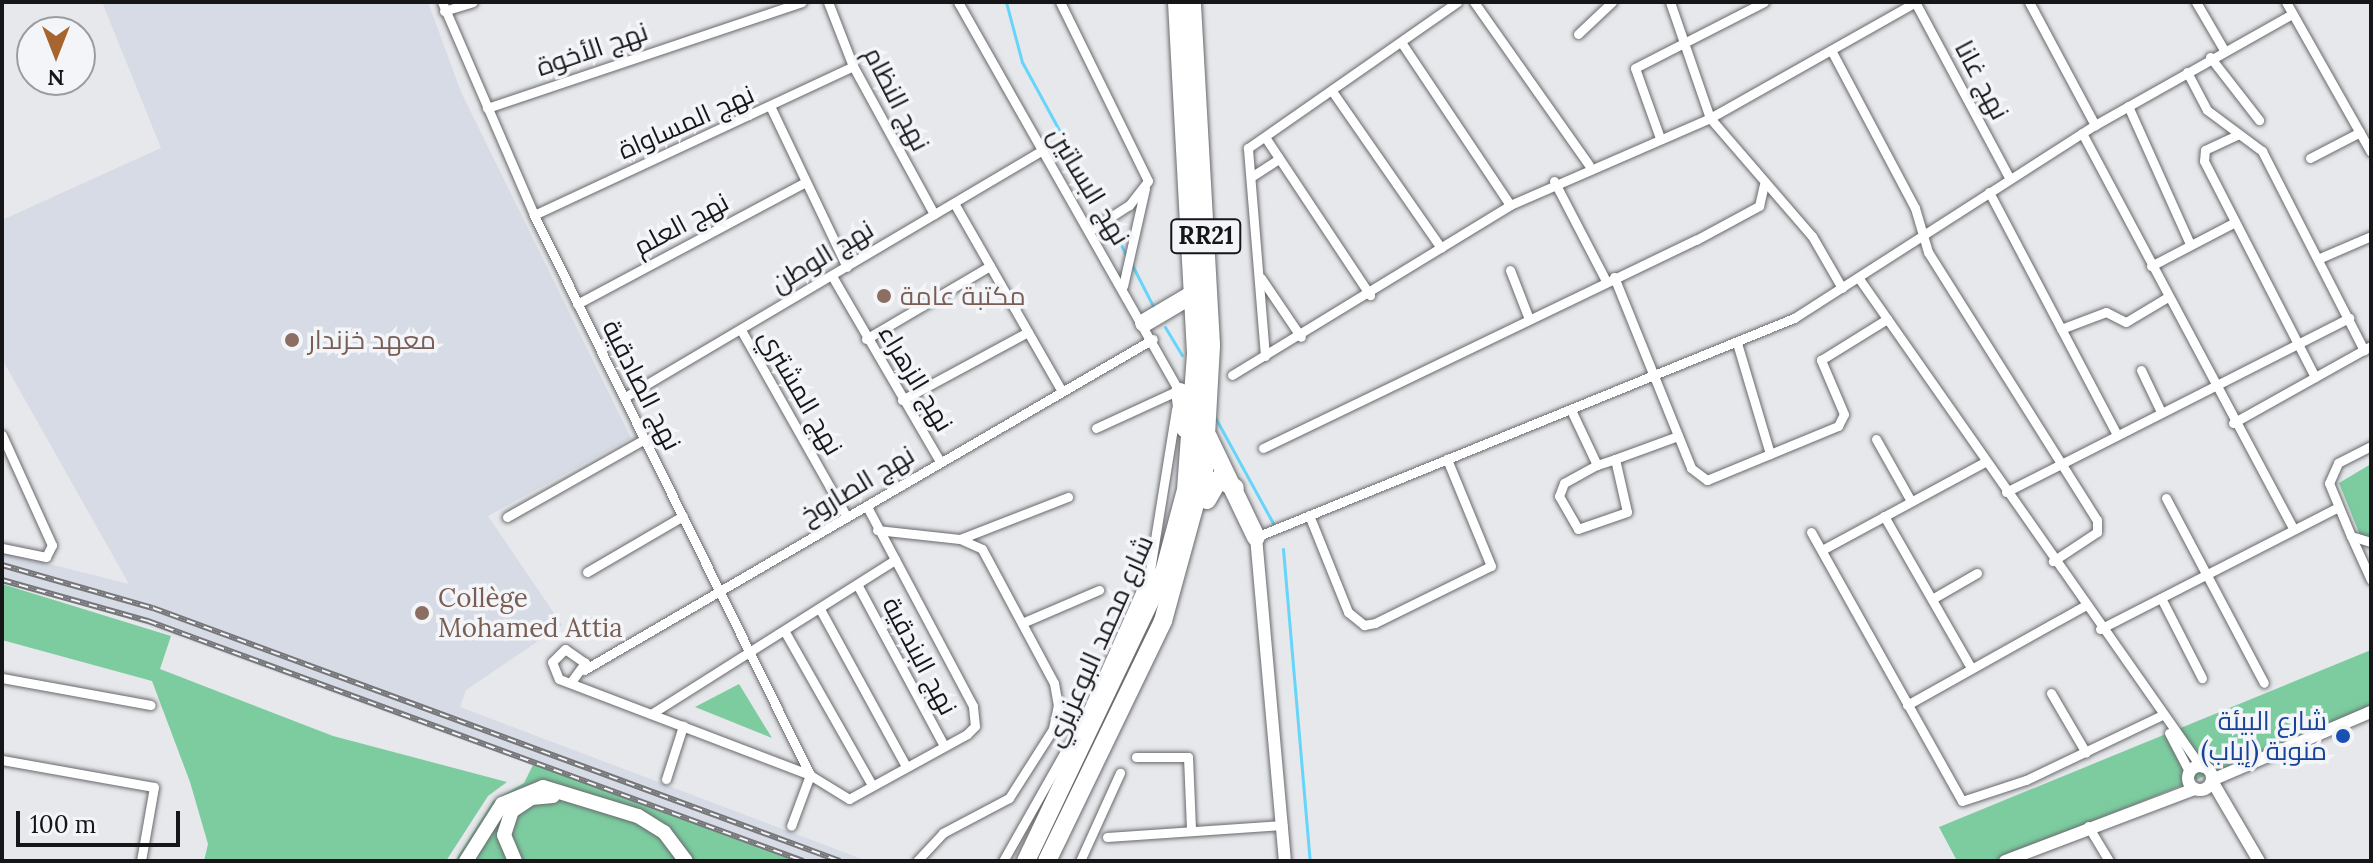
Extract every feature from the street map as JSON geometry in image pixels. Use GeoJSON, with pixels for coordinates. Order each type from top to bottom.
{"type":"FeatureCollection","features":[{"type":"Feature","properties":{"kind":"highway","name":"RR21"},"geometry":{"type":"LineString","coordinates":[[1174,2],[1186,31]]}},
{"type":"Feature","properties":{"kind":"highway","name":"شارع محمد البوعزيزي"},"geometry":{"type":"LineString","coordinates":[[1026,861],[1164,572],[1186,490],[1194,419],[1186,31],[1192,2]]}},
{"type":"Feature","properties":{"kind":"highway","name":"RR21"},"geometry":{"type":"LineString","coordinates":[[1186,31],[1199,2]]}},
{"type":"Feature","properties":{"kind":"highway","name":"شارع محمد البوعزيزي"},"geometry":{"type":"LineString","coordinates":[[1047,861],[1180,576],[1208,437],[1211,345],[1186,31]]}},
{"type":"Feature","properties":{"kind":"highway"},"geometry":{"type":"LineString","coordinates":[[1148,331],[1193,294]]}},
{"type":"Feature","properties":{"kind":"highway"},"geometry":{"type":"LineString","coordinates":[[1178,390],[1186,490]]}},
{"type":"Feature","properties":{"kind":"highway"},"geometry":{"type":"LineString","coordinates":[[1208,437],[1256,537]]}},
{"type":"Feature","properties":{"kind":"highway"},"geometry":{"type":"LineString","coordinates":[[1180,576],[1212,483],[1224,479],[1235,488]]}},
{"type":"Feature","properties":{"kind":"main road"},"geometry":{"type":"LineString","coordinates":[[466,861],[502,804],[543,787],[638,816],[664,832],[686,861]]}},
{"type":"Feature","properties":{"kind":"main road"},"geometry":{"type":"LineString","coordinates":[[515,861],[506,822],[519,804],[543,796],[634,823],[678,861]]}},
{"type":"Feature","properties":{"kind":"street","name":"نهج الصادقية"},"geometry":{"type":"LineString","coordinates":[[473,2],[443,6],[534,215],[810,775]]}},
{"type":"Feature","properties":{"kind":"street","name":"نهج الأخوة"},"geometry":{"type":"LineString","coordinates":[[487,108],[802,2]]}},
{"type":"Feature","properties":{"kind":"street","name":"نهج النظام"},"geometry":{"type":"LineString","coordinates":[[828,2],[853,66],[934,214]]}},
{"type":"Feature","properties":{"kind":"street","name":"نهج البساتين"},"geometry":{"type":"LineString","coordinates":[[958,2],[1041,151],[1123,286],[1178,390]]}},
{"type":"Feature","properties":{"kind":"street"},"geometry":{"type":"LineString","coordinates":[[1265,356],[1248,148],[1457,2]]}},
{"type":"Feature","properties":{"kind":"street"},"geometry":{"type":"LineString","coordinates":[[1474,2],[1589,165]]}},
{"type":"Feature","properties":{"kind":"street"},"geometry":{"type":"LineString","coordinates":[[1578,34],[1612,2]]}},
{"type":"Feature","properties":{"kind":"street"},"geometry":{"type":"LineString","coordinates":[[1670,2],[1710,118],[1764,185],[1812,236],[1842,288]]}},
{"type":"Feature","properties":{"kind":"street"},"geometry":{"type":"LineString","coordinates":[[1660,138],[1635,68],[1764,2]]}},
{"type":"Feature","properties":{"kind":"street"},"geometry":{"type":"LineString","coordinates":[[1232,375],[1370,295],[1510,205],[1589,165],[1710,118],[1915,2]]}},
{"type":"Feature","properties":{"kind":"street","name":"نهج غانا"},"geometry":{"type":"LineString","coordinates":[[1915,2],[2010,179]]}},
{"type":"Feature","properties":{"kind":"street"},"geometry":{"type":"LineString","coordinates":[[2029,2],[2095,125]]}},
{"type":"Feature","properties":{"kind":"street"},"geometry":{"type":"LineString","coordinates":[[2196,2],[2224,50]]}},
{"type":"Feature","properties":{"kind":"street"},"geometry":{"type":"LineString","coordinates":[[2286,2],[2290,15],[2371,152]]}},
{"type":"Feature","properties":{"kind":"street"},"geometry":{"type":"LineString","coordinates":[[1062,3],[1146,184],[1123,286]]}},
{"type":"Feature","properties":{"kind":"street"},"geometry":{"type":"LineString","coordinates":[[1285,861],[1256,537],[1737,343],[1860,280],[2082,133],[2210,57],[2290,15]]}},
{"type":"Feature","properties":{"kind":"street"},"geometry":{"type":"LineString","coordinates":[[1401,42],[1510,205]]}},
{"type":"Feature","properties":{"kind":"street"},"geometry":{"type":"LineString","coordinates":[[1831,50],[1923,237],[2064,461],[2099,529],[2053,561]]}},
{"type":"Feature","properties":{"kind":"street"},"geometry":{"type":"LineString","coordinates":[[2210,57],[2259,120]]}},
{"type":"Feature","properties":{"kind":"street","name":"نهج المساواة"},"geometry":{"type":"LineString","coordinates":[[534,215],[771,108],[853,66]]}},
{"type":"Feature","properties":{"kind":"street"},"geometry":{"type":"LineString","coordinates":[[2187,72],[2207,110],[2262,151],[2349,318],[2368,348],[2233,423]]}},
{"type":"Feature","properties":{"kind":"street"},"geometry":{"type":"LineString","coordinates":[[1332,91],[1441,248]]}},
{"type":"Feature","properties":{"kind":"street"},"geometry":{"type":"LineString","coordinates":[[2128,106],[2190,244]]}},
{"type":"Feature","properties":{"kind":"street"},"geometry":{"type":"LineString","coordinates":[[771,108],[804,183],[847,267]]}},
{"type":"Feature","properties":{"kind":"street"},"geometry":{"type":"LineString","coordinates":[[2310,158],[2360,132]]}},
{"type":"Feature","properties":{"kind":"street"},"geometry":{"type":"LineString","coordinates":[[2082,133],[2166,298],[2293,528]]}},
{"type":"Feature","properties":{"kind":"street"},"geometry":{"type":"LineString","coordinates":[[2237,135],[2204,155],[2315,377]]}},
{"type":"Feature","properties":{"kind":"street"},"geometry":{"type":"LineString","coordinates":[[1265,137],[1370,295]]}},
{"type":"Feature","properties":{"kind":"street","name":"نهج الوطن"},"geometry":{"type":"LineString","coordinates":[[625,397],[1041,151]]}},
{"type":"Feature","properties":{"kind":"street"},"geometry":{"type":"LineString","coordinates":[[1251,177],[1279,159]]}},
{"type":"Feature","properties":{"kind":"street"},"geometry":{"type":"LineString","coordinates":[[1554,181],[1610,279],[1691,468],[1707,480],[1838,426],[1844,414],[1821,360],[1887,319]]}},
{"type":"Feature","properties":{"kind":"street","name":"نهج العلم"},"geometry":{"type":"LineString","coordinates":[[577,304],[804,183]]}},
{"type":"Feature","properties":{"kind":"street"},"geometry":{"type":"LineString","coordinates":[[1089,231],[1146,184]]}},
{"type":"Feature","properties":{"kind":"street"},"geometry":{"type":"LineString","coordinates":[[1263,448],[1759,206],[1764,185]]}},
{"type":"Feature","properties":{"kind":"street"},"geometry":{"type":"LineString","coordinates":[[1989,192],[2117,435]]}},
{"type":"Feature","properties":{"kind":"street"},"geometry":{"type":"LineString","coordinates":[[954,203],[1061,390]]}},
{"type":"Feature","properties":{"kind":"street"},"geometry":{"type":"LineString","coordinates":[[2151,266],[2235,222]]}},
{"type":"Feature","properties":{"kind":"street"},"geometry":{"type":"LineString","coordinates":[[2320,258],[2371,236]]}},
{"type":"Feature","properties":{"kind":"street"},"geometry":{"type":"LineString","coordinates":[[866,339],[990,266]]}},
{"type":"Feature","properties":{"kind":"street"},"geometry":{"type":"LineString","coordinates":[[1510,270],[1529,319]]}},
{"type":"Feature","properties":{"kind":"street"},"geometry":{"type":"LineString","coordinates":[[1259,275],[1301,337]]}},
{"type":"Feature","properties":{"kind":"street","name":"نهج الزهراء"},"geometry":{"type":"LineString","coordinates":[[832,276],[939,460]]}},
{"type":"Feature","properties":{"kind":"street"},"geometry":{"type":"LineString","coordinates":[[1860,280],[2259,861]]}},
{"type":"Feature","properties":{"kind":"street"},"geometry":{"type":"LineString","coordinates":[[2061,329],[2106,312],[2126,322],[2166,298]]}},
{"type":"Feature","properties":{"kind":"street"},"geometry":{"type":"LineString","coordinates":[[2006,492],[2349,318]]}},
{"type":"Feature","properties":{"kind":"street","name":"نهج المشتري"},"geometry":{"type":"LineString","coordinates":[[741,330],[847,517]]}},
{"type":"Feature","properties":{"kind":"street","name":"نهج الصاروخ"},"geometry":{"type":"LineString","coordinates":[[571,682],[584,670],[867,507],[939,460],[1061,390],[1148,331]]}},
{"type":"Feature","properties":{"kind":"street"},"geometry":{"type":"LineString","coordinates":[[902,400],[1028,332]]}},
{"type":"Feature","properties":{"kind":"street"},"geometry":{"type":"LineString","coordinates":[[1737,343],[1770,454]]}},
{"type":"Feature","properties":{"kind":"street"},"geometry":{"type":"LineString","coordinates":[[2141,370],[2161,412]]}},
{"type":"Feature","properties":{"kind":"street"},"geometry":{"type":"LineString","coordinates":[[1096,428],[1178,390]]}},
{"type":"Feature","properties":{"kind":"street"},"geometry":{"type":"LineString","coordinates":[[1003,861],[1084,718],[1150,570],[1178,390]]}},
{"type":"Feature","properties":{"kind":"street"},"geometry":{"type":"LineString","coordinates":[[1571,410],[1597,465]]}},
{"type":"Feature","properties":{"kind":"street"},"geometry":{"type":"LineString","coordinates":[[1615,459],[1627,512],[1578,529],[1560,490],[1597,465],[1678,436]]}},
{"type":"Feature","properties":{"kind":"street"},"geometry":{"type":"LineString","coordinates":[[507,517],[645,439]]}},
{"type":"Feature","properties":{"kind":"street"},"geometry":{"type":"LineString","coordinates":[[1876,439],[1911,501]]}},
{"type":"Feature","properties":{"kind":"street"},"geometry":{"type":"LineString","coordinates":[[2,548],[46,557],[52,545],[3,440]]}},
{"type":"Feature","properties":{"kind":"street"},"geometry":{"type":"LineString","coordinates":[[2371,446],[2331,472],[2335,509],[2371,580]]}},
{"type":"Feature","properties":{"kind":"street"},"geometry":{"type":"LineString","coordinates":[[1309,515],[1348,612],[1364,625],[1375,623],[1491,566],[1447,459]]}},
{"type":"Feature","properties":{"kind":"street"},"geometry":{"type":"LineString","coordinates":[[1822,550],[1985,462]]}},
{"type":"Feature","properties":{"kind":"street"},"geometry":{"type":"LineString","coordinates":[[960,539],[1068,497]]}},
{"type":"Feature","properties":{"kind":"street"},"geometry":{"type":"LineString","coordinates":[[2166,498],[2264,683]]}},
{"type":"Feature","properties":{"kind":"street"},"geometry":{"type":"LineString","coordinates":[[584,670],[578,652],[559,651],[554,674],[810,775],[849,799],[967,734],[977,718],[867,507]]}},
{"type":"Feature","properties":{"kind":"street"},"geometry":{"type":"LineString","coordinates":[[2100,629],[2335,509]]}},
{"type":"Feature","properties":{"kind":"street"},"geometry":{"type":"LineString","coordinates":[[587,572],[683,516]]}},
{"type":"Feature","properties":{"kind":"street"},"geometry":{"type":"LineString","coordinates":[[1884,516],[1971,668]]}},
{"type":"Feature","properties":{"kind":"street"},"geometry":{"type":"LineString","coordinates":[[877,530],[960,539],[982,549],[1054,683],[1053,729],[1009,798],[943,833],[917,861]]}},
{"type":"Feature","properties":{"kind":"street"},"geometry":{"type":"LineString","coordinates":[[1811,532],[1957,796],[1970,803],[2162,720]]}},
{"type":"Feature","properties":{"kind":"street"},"geometry":{"type":"LineString","coordinates":[[2351,536],[2371,542]]}},
{"type":"Feature","properties":{"kind":"street"},"geometry":{"type":"LineString","coordinates":[[651,714],[821,611],[895,560]]}},
{"type":"Feature","properties":{"kind":"street"},"geometry":{"type":"LineString","coordinates":[[1932,599],[1977,573]]}},
{"type":"Feature","properties":{"kind":"street","name":"نهج البندقية"},"geometry":{"type":"LineString","coordinates":[[858,586],[944,746]]}},
{"type":"Feature","properties":{"kind":"street"},"geometry":{"type":"LineString","coordinates":[[1022,623],[1099,590]]}},
{"type":"Feature","properties":{"kind":"street"},"geometry":{"type":"LineString","coordinates":[[2161,598],[2202,678]]}},
{"type":"Feature","properties":{"kind":"street"},"geometry":{"type":"LineString","coordinates":[[1907,705],[2084,606]]}},
{"type":"Feature","properties":{"kind":"street"},"geometry":{"type":"LineString","coordinates":[[821,611],[906,766]]}},
{"type":"Feature","properties":{"kind":"street"},"geometry":{"type":"LineString","coordinates":[[785,632],[872,785]]}},
{"type":"Feature","properties":{"kind":"street"},"geometry":{"type":"LineString","coordinates":[[2,678],[151,705]]}},
{"type":"Feature","properties":{"kind":"street"},"geometry":{"type":"LineString","coordinates":[[2051,693],[2086,753]]}},
{"type":"Feature","properties":{"kind":"street"},"geometry":{"type":"LineString","coordinates":[[2005,861],[2035,855],[2088,826],[2371,712]]}},
{"type":"Feature","properties":{"kind":"street"},"geometry":{"type":"LineString","coordinates":[[666,779],[683,726]]}},
{"type":"Feature","properties":{"kind":"street"},"geometry":{"type":"LineString","coordinates":[[1136,757],[1188,757],[1191,830]]}},
{"type":"Feature","properties":{"kind":"street"},"geometry":{"type":"LineString","coordinates":[[2,760],[154,787],[141,861]]}},
{"type":"Feature","properties":{"kind":"street"},"geometry":{"type":"LineString","coordinates":[[1080,861],[1120,773]]}},
{"type":"Feature","properties":{"kind":"street"},"geometry":{"type":"LineString","coordinates":[[791,826],[810,775]]}},
{"type":"Feature","properties":{"kind":"street"},"geometry":{"type":"LineString","coordinates":[[1107,837],[1283,825]]}},
{"type":"Feature","properties":{"kind":"street"},"geometry":{"type":"LineString","coordinates":[[2088,826],[2109,861]]}},
{"type":"Feature","properties":{"kind":"shaded area","name":"معهد خزندار"},"geometry":{"type":"Polygon","coordinates":[[[102,2],[428,2],[461,92],[631,438],[488,516],[562,625],[466,690],[460,707],[867,861],[794,861],[118,615],[2,584],[2,552],[129,584],[2,359],[2,220],[161,148],[102,2]]]}},
{"type":"Feature","properties":{"kind":"green space"},"geometry":{"type":"Polygon","coordinates":[[[2371,464],[2371,538],[2360,535],[2339,483],[2371,464]]]}},
{"type":"Feature","properties":{"kind":"green space"},"geometry":{"type":"Polygon","coordinates":[[[2,584],[171,636],[160,669],[333,736],[507,782],[488,796],[446,861],[204,861],[208,844],[190,782],[152,681],[2,640],[2,584]]]}},
{"type":"Feature","properties":{"kind":"green space"},"geometry":{"type":"Polygon","coordinates":[[[2371,650],[2371,709],[1995,861],[1957,861],[1939,827],[2371,650]]]}},
{"type":"Feature","properties":{"kind":"green space"},"geometry":{"type":"Polygon","coordinates":[[[739,684],[772,738],[695,707],[739,684]]]}},
{"type":"Feature","properties":{"kind":"green space"},"geometry":{"type":"Polygon","coordinates":[[[534,763],[794,861],[455,861],[493,801],[524,783],[534,763]]]}},
{"type":"Feature","properties":{"kind":"waterway"},"geometry":{"type":"LineString","coordinates":[[1006,2],[1022,62],[1096,198]]}},
{"type":"Feature","properties":{"kind":"waterway"},"geometry":{"type":"LineString","coordinates":[[1109,221],[1127,257]]}},
{"type":"Feature","properties":{"kind":"waterway"},"geometry":{"type":"LineString","coordinates":[[1131,263],[1155,310]]}},
{"type":"Feature","properties":{"kind":"waterway"},"geometry":{"type":"LineString","coordinates":[[1165,327],[1182,355]]}},
{"type":"Feature","properties":{"kind":"waterway"},"geometry":{"type":"LineString","coordinates":[[1216,419],[1274,525]]}},
{"type":"Feature","properties":{"kind":"waterway"},"geometry":{"type":"LineString","coordinates":[[1283,549],[1310,861]]}},
{"type":"Feature","properties":{"kind":"railway"},"geometry":{"type":"LineString","coordinates":[[2,565],[153,608],[840,861]]}},
{"type":"Feature","properties":{"kind":"railway"},"geometry":{"type":"LineString","coordinates":[[2,580],[148,621],[803,861]]}},
{"type":"Feature","properties":{"kind":"place","name":"مكتبة عامة"},"geometry":{"type":"Point","coordinates":[884,296]}},
{"type":"Feature","properties":{"kind":"place","name":"معهد خزندار"},"geometry":{"type":"Point","coordinates":[292,340]}},
{"type":"Feature","properties":{"kind":"place","name":"Collège Mohamed Attia"},"geometry":{"type":"Point","coordinates":[422,613]}},
{"type":"Feature","properties":{"kind":"place","name":"شارع البيئة منوبة (إياب)"},"geometry":{"type":"Point","coordinates":[2343,736]}}]}
